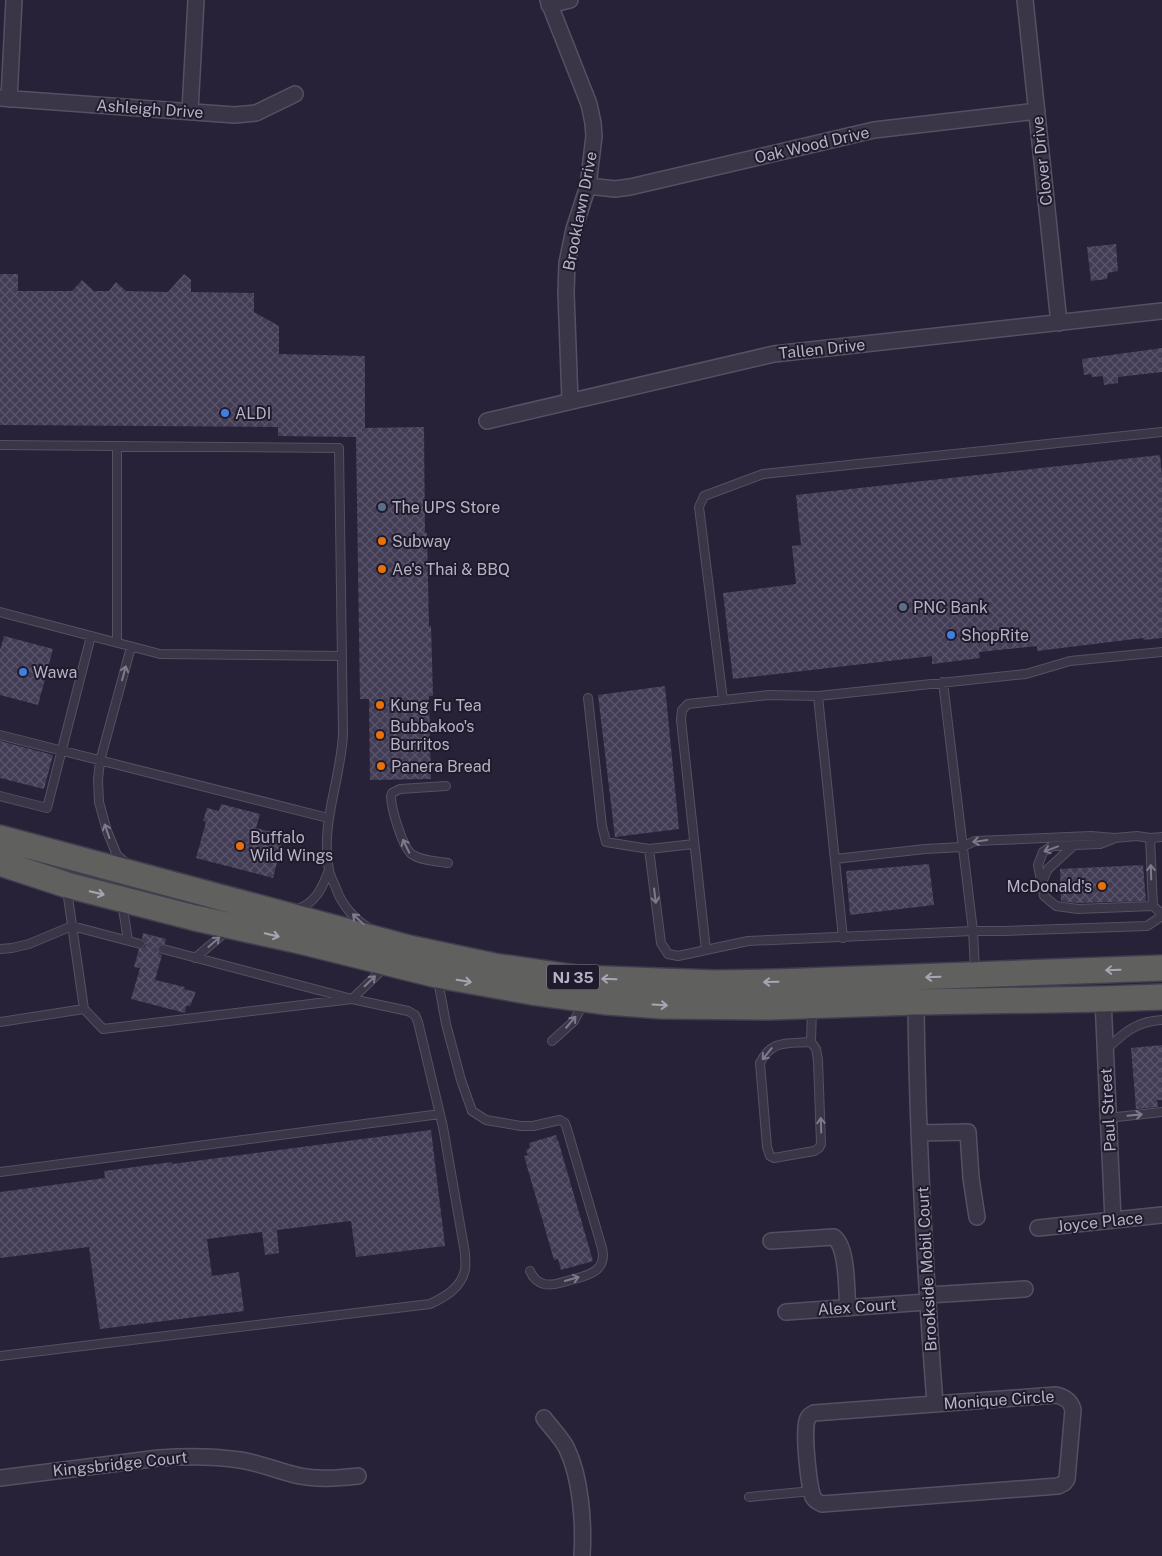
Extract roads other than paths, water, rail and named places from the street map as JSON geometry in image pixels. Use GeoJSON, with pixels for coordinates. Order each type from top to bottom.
{"type":"FeatureCollection","features":[{"type":"Feature","properties":{"kind":"highway","name":"NJ 35"},"geometry":{"type":"LineString","coordinates":[[0,838],[275,912],[394,954],[437,975],[532,992],[662,1006],[770,1007],[916,1002],[1103,1000],[1156,1009]]}},
{"type":"Feature","properties":{"kind":"highway","name":"NJ 35"},"geometry":{"type":"LineString","coordinates":[[0,863],[64,884],[233,926],[394,954],[446,957],[578,978],[724,983],[1162,968]]}},
{"type":"Feature","properties":{"kind":"highway"},"geometry":{"type":"LineString","coordinates":[[0,880],[64,884]]}},
{"type":"Feature","properties":{"kind":"street"},"geometry":{"type":"LineString","coordinates":[[4,99],[14,0]]}},
{"type":"Feature","properties":{"kind":"street"},"geometry":{"type":"LineString","coordinates":[[190,111],[196,0]]}},
{"type":"Feature","properties":{"kind":"street"},"geometry":{"type":"LineString","coordinates":[[549,2],[570,0]]}},
{"type":"Feature","properties":{"kind":"street","name":"Clover Drive"},"geometry":{"type":"LineString","coordinates":[[1024,0],[1059,323]]}},
{"type":"Feature","properties":{"kind":"street","name":"Brooklawn Drive"},"geometry":{"type":"LineString","coordinates":[[549,2],[589,104],[594,136],[588,186],[574,229],[567,263],[566,293],[570,401]]}},
{"type":"Feature","properties":{"kind":"street","name":"Ashleigh Drive"},"geometry":{"type":"LineString","coordinates":[[4,99],[235,115],[256,113],[295,94]]}},
{"type":"Feature","properties":{"kind":"street","name":"Oak Wood Drive"},"geometry":{"type":"LineString","coordinates":[[588,186],[615,189],[630,187],[874,130],[1037,111]]}},
{"type":"Feature","properties":{"kind":"street","name":"Tallen Drive"},"geometry":{"type":"LineString","coordinates":[[487,420],[774,354],[1162,311]]}},
{"type":"Feature","properties":{"kind":"street","name":"Paul Street"},"geometry":{"type":"LineString","coordinates":[[1103,1000],[1113,1220]]}},
{"type":"Feature","properties":{"kind":"street","name":"Brookside Mobil Court"},"geometry":{"type":"LineString","coordinates":[[916,1002],[927,1298],[935,1404]]}},
{"type":"Feature","properties":{"kind":"street"},"geometry":{"type":"LineString","coordinates":[[920,1133],[968,1132],[971,1178],[977,1217]]}},
{"type":"Feature","properties":{"kind":"street","name":"Joyce Place"},"geometry":{"type":"LineString","coordinates":[[1038,1228],[1162,1215]]}},
{"type":"Feature","properties":{"kind":"street"},"geometry":{"type":"LineString","coordinates":[[771,1241],[834,1237],[838,1240],[843,1254],[848,1308]]}},
{"type":"Feature","properties":{"kind":"street","name":"Alex Court"},"geometry":{"type":"LineString","coordinates":[[786,1312],[848,1308],[927,1298],[1025,1289]]}},
{"type":"Feature","properties":{"kind":"street","name":"Monique Circle"},"geometry":{"type":"LineString","coordinates":[[1056,1395],[1063,1397],[1071,1404],[1073,1410],[1067,1479],[1058,1486],[822,1504],[814,1499],[812,1491],[808,1471],[806,1423],[808,1417],[814,1413],[1056,1395]]}},
{"type":"Feature","properties":{"kind":"street"},"geometry":{"type":"LineString","coordinates":[[544,1418],[567,1448],[576,1471],[583,1539],[582,1556]]}},
{"type":"Feature","properties":{"kind":"street","name":"Kingsbridge Court"},"geometry":{"type":"LineString","coordinates":[[0,1478],[183,1456],[240,1460],[299,1476],[327,1479],[358,1476]]}},
{"type":"Feature","properties":{"kind":"lane"},"geometry":{"type":"LineString","coordinates":[[723,700],[699,507],[704,496],[763,474],[1162,432]]}},
{"type":"Feature","properties":{"kind":"lane"},"geometry":{"type":"LineString","coordinates":[[0,444],[339,448],[342,747],[328,818],[329,870],[341,899],[352,914],[394,954],[352,999],[103,1029],[84,1009],[64,884]]}},
{"type":"Feature","properties":{"kind":"lane"},"geometry":{"type":"LineString","coordinates":[[117,446],[117,643]]}},
{"type":"Feature","properties":{"kind":"lane"},"geometry":{"type":"LineString","coordinates":[[0,612],[164,654],[342,656]]}},
{"type":"Feature","properties":{"kind":"lane"},"geometry":{"type":"LineString","coordinates":[[0,796],[46,808],[91,636]]}},
{"type":"Feature","properties":{"kind":"lane"},"geometry":{"type":"LineString","coordinates":[[131,647],[100,760],[98,780],[99,802],[112,845],[117,855],[124,862],[150,878]]}},
{"type":"Feature","properties":{"kind":"lane"},"geometry":{"type":"LineString","coordinates":[[706,950],[681,720],[682,710],[688,704],[769,695],[818,696],[1026,674],[1070,661],[1162,652]]}},
{"type":"Feature","properties":{"kind":"lane"},"geometry":{"type":"LineString","coordinates":[[943,682],[973,931],[976,975]]}},
{"type":"Feature","properties":{"kind":"lane"},"geometry":{"type":"LineString","coordinates":[[818,696],[843,938]]}},
{"type":"Feature","properties":{"kind":"lane"},"geometry":{"type":"LineString","coordinates":[[588,698],[602,826],[606,842],[649,849],[694,844]]}},
{"type":"Feature","properties":{"kind":"lane"},"geometry":{"type":"LineString","coordinates":[[0,735],[328,818]]}},
{"type":"Feature","properties":{"kind":"lane"},"geometry":{"type":"LineString","coordinates":[[446,786],[400,788],[395,790],[391,796],[403,842],[410,854],[416,857],[448,863]]}},
{"type":"Feature","properties":{"kind":"lane"},"geometry":{"type":"LineString","coordinates":[[835,859],[962,847],[975,840],[1091,836],[1115,838],[1137,836],[1162,837]]}},
{"type":"Feature","properties":{"kind":"lane"},"geometry":{"type":"LineString","coordinates":[[649,849],[661,943],[668,954],[678,956],[748,941],[973,931],[1148,926],[1162,915],[1152,906],[1078,909],[1056,906],[1044,896],[1038,865],[1043,852],[1052,846],[1100,844],[1115,838]]}},
{"type":"Feature","properties":{"kind":"lane"},"geometry":{"type":"LineString","coordinates":[[1150,838],[1152,906]]}},
{"type":"Feature","properties":{"kind":"lane"},"geometry":{"type":"LineString","coordinates":[[1042,882],[1048,869],[1072,846]]}},
{"type":"Feature","properties":{"kind":"lane"},"geometry":{"type":"LineString","coordinates":[[275,912],[297,910],[312,903],[322,890],[329,870]]}},
{"type":"Feature","properties":{"kind":"lane"},"geometry":{"type":"LineString","coordinates":[[122,899],[128,940]]}},
{"type":"Feature","properties":{"kind":"lane"},"geometry":{"type":"LineString","coordinates":[[0,949],[12,948],[45,938],[72,926],[140,944]]}},
{"type":"Feature","properties":{"kind":"lane"},"geometry":{"type":"LineString","coordinates":[[195,958],[233,926]]}},
{"type":"Feature","properties":{"kind":"lane"},"geometry":{"type":"LineString","coordinates":[[0,1356],[430,1304],[447,1296],[458,1284],[465,1270],[465,1253],[443,1127],[418,1022],[414,1016],[408,1011],[352,999],[164,950]]}},
{"type":"Feature","properties":{"kind":"lane"},"geometry":{"type":"LineString","coordinates":[[437,975],[446,1024],[461,1080],[472,1111],[486,1120],[527,1127],[560,1120],[565,1123],[567,1129],[602,1248],[603,1258],[598,1269],[589,1274],[554,1284],[542,1284],[537,1281],[530,1271]]}},
{"type":"Feature","properties":{"kind":"lane"},"geometry":{"type":"LineString","coordinates":[[552,1040],[574,1021],[585,999]]}},
{"type":"Feature","properties":{"kind":"lane"},"geometry":{"type":"LineString","coordinates":[[811,1042],[778,1045],[767,1051],[760,1063],[766,1147],[770,1156],[774,1158],[814,1151],[821,1144],[818,1060],[816,1049],[811,1042],[812,1005]]}},
{"type":"Feature","properties":{"kind":"lane"},"geometry":{"type":"LineString","coordinates":[[0,1022],[84,1009]]}},
{"type":"Feature","properties":{"kind":"lane"},"geometry":{"type":"LineString","coordinates":[[1105,1051],[1156,1009]]}},
{"type":"Feature","properties":{"kind":"lane"},"geometry":{"type":"LineString","coordinates":[[1108,1118],[1162,1112]]}},
{"type":"Feature","properties":{"kind":"lane"},"geometry":{"type":"LineString","coordinates":[[0,1172],[440,1114]]}},
{"type":"Feature","properties":{"kind":"lane"},"geometry":{"type":"LineString","coordinates":[[749,1498],[812,1491]]}},
{"type":"Feature","properties":{"kind":"place","name":"ALDI"},"geometry":{"type":"Point","coordinates":[225,413]}},
{"type":"Feature","properties":{"kind":"place","name":"The UPS Store"},"geometry":{"type":"Point","coordinates":[382,507]}},
{"type":"Feature","properties":{"kind":"place","name":"Subway"},"geometry":{"type":"Point","coordinates":[382,541]}},
{"type":"Feature","properties":{"kind":"place","name":"Ae's Thai & BBQ"},"geometry":{"type":"Point","coordinates":[382,569]}},
{"type":"Feature","properties":{"kind":"place","name":"PNC Bank"},"geometry":{"type":"Point","coordinates":[903,607]}},
{"type":"Feature","properties":{"kind":"place","name":"ShopRite"},"geometry":{"type":"Point","coordinates":[951,635]}},
{"type":"Feature","properties":{"kind":"place","name":"Wawa"},"geometry":{"type":"Point","coordinates":[23,672]}},
{"type":"Feature","properties":{"kind":"place","name":"Kung Fu Tea"},"geometry":{"type":"Point","coordinates":[380,705]}},
{"type":"Feature","properties":{"kind":"place","name":"Bubbakoo's Burritos"},"geometry":{"type":"Point","coordinates":[380,735]}},
{"type":"Feature","properties":{"kind":"place","name":"Panera Bread"},"geometry":{"type":"Point","coordinates":[381,766]}},
{"type":"Feature","properties":{"kind":"place","name":"Buffalo Wild Wings"},"geometry":{"type":"Point","coordinates":[240,846]}},
{"type":"Feature","properties":{"kind":"place","name":"McDonald's"},"geometry":{"type":"Point","coordinates":[1102,886]}}]}
